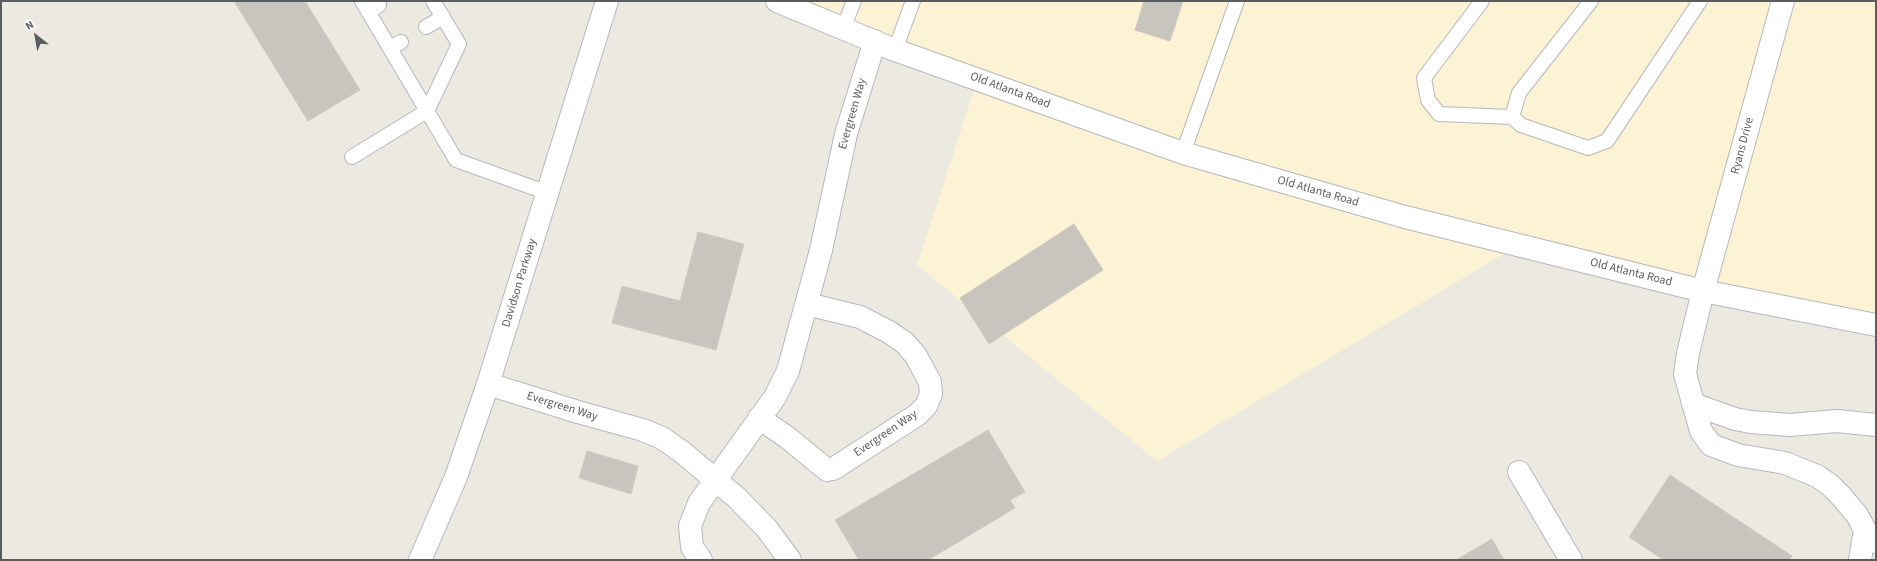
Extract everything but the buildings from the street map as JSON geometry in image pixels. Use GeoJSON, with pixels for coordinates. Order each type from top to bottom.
{"type":"FeatureCollection","features":[{"type":"Feature","properties":{"kind":"street","name":"Davidson Parkway"},"geometry":{"type":"LineString","coordinates":[[420,560],[456,477],[488,384],[607,1]]}},
{"type":"Feature","properties":{"kind":"street","name":"Old Atlanta Road"},"geometry":{"type":"LineString","coordinates":[[777,1],[895,50],[1183,153],[1405,217],[1703,291],[1876,325]]}},
{"type":"Feature","properties":{"kind":"street","name":"Ryans Drive"},"geometry":{"type":"LineString","coordinates":[[1783,1],[1703,291],[1688,353],[1685,374],[1701,431],[1711,445],[1738,455],[1785,463],[1812,474],[1830,484],[1868,525]]}},
{"type":"Feature","properties":{"kind":"street","name":"Evergreen Way"},"geometry":{"type":"LineString","coordinates":[[701,560],[692,547],[690,526],[699,503],[775,397],[788,371],[821,250],[846,134],[875,41]]}},
{"type":"Feature","properties":{"kind":"street","name":"Evergreen Way"},"geometry":{"type":"LineString","coordinates":[[759,418],[788,438],[827,470],[833,469],[917,415],[926,406],[931,394],[930,382],[916,356],[905,343],[889,332],[860,317],[807,304]]}},
{"type":"Feature","properties":{"kind":"street","name":"Evergreen Way"},"geometry":{"type":"LineString","coordinates":[[488,384],[578,412],[643,430],[662,438],[682,452],[738,498],[767,529],[790,560]]}},
{"type":"Feature","properties":{"kind":"street"},"geometry":{"type":"LineString","coordinates":[[1693,404],[1735,419],[1751,422],[1790,425],[1837,422],[1876,425]]}},
{"type":"Feature","properties":{"kind":"street"},"geometry":{"type":"LineString","coordinates":[[1520,472],[1571,560]]}},
{"type":"Feature","properties":{"kind":"street"},"geometry":{"type":"LineString","coordinates":[[1860,560],[1868,525]]}},
{"type":"Feature","properties":{"kind":"lane"},"geometry":{"type":"LineString","coordinates":[[352,156],[427,111],[459,44],[433,1]]}},
{"type":"Feature","properties":{"kind":"lane"},"geometry":{"type":"LineString","coordinates":[[843,28],[854,1]]}},
{"type":"Feature","properties":{"kind":"lane"},"geometry":{"type":"LineString","coordinates":[[895,50],[913,1]]}},
{"type":"Feature","properties":{"kind":"lane"},"geometry":{"type":"LineString","coordinates":[[1183,153],[1237,1]]}},
{"type":"Feature","properties":{"kind":"lane"},"geometry":{"type":"LineString","coordinates":[[1482,1],[1424,78],[1428,100],[1439,114],[1512,117],[1521,125],[1588,148],[1607,141],[1700,1]]}},
{"type":"Feature","properties":{"kind":"lane"},"geometry":{"type":"LineString","coordinates":[[1512,117],[1519,93],[1591,1]]}},
{"type":"Feature","properties":{"kind":"lane"},"geometry":{"type":"LineString","coordinates":[[370,6],[395,45],[427,111],[456,160],[548,193]]}},
{"type":"Feature","properties":{"kind":"lane"},"geometry":{"type":"LineString","coordinates":[[426,27],[443,17]]}},
{"type":"Feature","properties":{"kind":"shaded area"},"geometry":{"type":"Polygon","coordinates":[[[770,1],[1876,1],[1876,316],[1517,246],[1157,461],[917,265],[975,87],[770,1]]]}}]}
